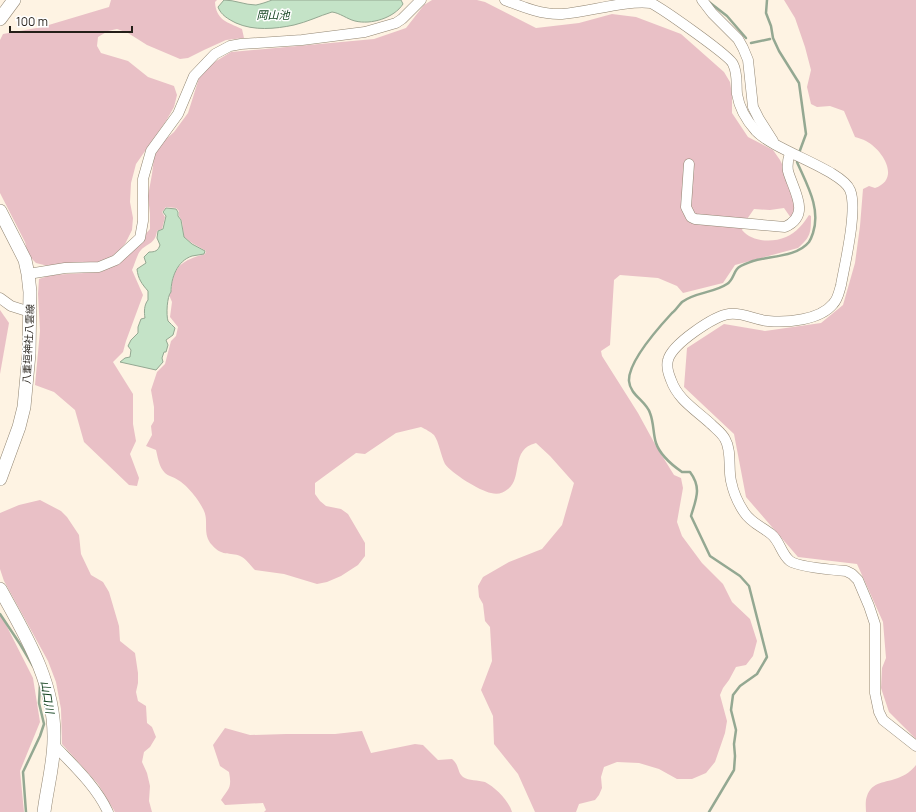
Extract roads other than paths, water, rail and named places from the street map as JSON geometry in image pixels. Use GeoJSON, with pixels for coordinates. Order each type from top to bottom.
{"type":"FeatureCollection","features":[{"type":"Feature","properties":{"kind":"main road"},"geometry":{"type":"LineString","coordinates":[[0,19],[14,0]]}},
{"type":"Feature","properties":{"kind":"main road","name":"八重垣神社八雲線"},"geometry":{"type":"LineString","coordinates":[[0,211],[22,255],[28,274],[30,292],[29,354],[24,407],[19,427],[0,479]]}},
{"type":"Feature","properties":{"kind":"main road"},"geometry":{"type":"LineString","coordinates":[[0,589],[18,621],[47,685],[53,720],[54,745],[44,812]]}},
{"type":"Feature","properties":{"kind":"street"},"geometry":{"type":"LineString","coordinates":[[28,274],[65,268],[99,267],[116,260],[140,238],[143,221],[143,178],[151,151],[178,114],[194,76],[215,54],[230,46],[240,44],[302,40],[365,32],[396,23],[422,0]]}},
{"type":"Feature","properties":{"kind":"street"},"geometry":{"type":"LineString","coordinates":[[505,0],[534,10],[562,14],[629,2],[644,1],[651,3],[692,30],[732,62],[736,72],[737,94],[743,112],[756,131],[777,146],[839,177],[850,189],[853,209],[841,285],[838,297],[834,304],[827,311],[819,315],[787,321],[768,321],[741,314],[730,314],[723,316],[707,324],[677,346],[668,358],[668,372],[672,385],[684,401],[721,433],[726,440],[733,488],[740,505],[751,522],[773,535],[784,555],[790,562],[799,565],[846,571],[858,580],[875,624],[875,693],[879,712],[883,720],[916,746]]}},
{"type":"Feature","properties":{"kind":"street"},"geometry":{"type":"LineString","coordinates":[[702,0],[712,13],[738,39],[743,48],[748,60],[753,107],[777,146]]}},
{"type":"Feature","properties":{"kind":"street"},"geometry":{"type":"LineString","coordinates":[[689,164],[686,207],[691,217],[695,219],[785,227],[792,224],[796,220],[799,210],[797,194],[788,172],[787,162],[795,155]]}},
{"type":"Feature","properties":{"kind":"street"},"geometry":{"type":"LineString","coordinates":[[0,298],[11,306],[30,312]]}},
{"type":"Feature","properties":{"kind":"street"},"geometry":{"type":"LineString","coordinates":[[54,745],[83,776],[104,802],[108,812]]}},
{"type":"Feature","properties":{"kind":"water","name":"岡山池"},"geometry":{"type":"Polygon","coordinates":[[[224,0],[256,5],[272,0],[401,0],[403,4],[388,17],[375,21],[355,21],[332,12],[294,25],[279,28],[257,28],[243,26],[223,15],[218,7],[224,0]]]}},
{"type":"Feature","properties":{"kind":"water"},"geometry":{"type":"Polygon","coordinates":[[[166,208],[176,209],[181,220],[184,237],[192,244],[205,251],[204,254],[187,258],[182,262],[176,271],[172,281],[167,314],[168,321],[175,328],[173,335],[166,340],[168,345],[162,358],[163,362],[156,370],[120,362],[125,358],[130,357],[131,350],[128,346],[131,340],[138,333],[138,327],[141,319],[145,318],[144,313],[148,300],[148,291],[138,276],[137,269],[146,263],[144,257],[149,252],[156,251],[160,245],[157,238],[158,231],[163,229],[166,216],[163,212],[166,208]]]}},
{"type":"Feature","properties":{"kind":"waterway"},"geometry":{"type":"LineString","coordinates":[[767,0],[766,13],[771,26],[773,38],[779,51],[799,83],[806,134],[799,153]]}},
{"type":"Feature","properties":{"kind":"waterway"},"geometry":{"type":"LineString","coordinates":[[709,2],[727,16],[746,38]]}},
{"type":"Feature","properties":{"kind":"waterway"},"geometry":{"type":"LineString","coordinates":[[751,43],[770,39]]}},
{"type":"Feature","properties":{"kind":"waterway"},"geometry":{"type":"LineString","coordinates":[[709,812],[734,770],[734,744],[736,730],[731,710],[733,695],[740,686],[757,674],[767,657],[749,586],[740,576],[710,556],[691,516],[697,494],[694,478],[690,472],[682,472],[674,466],[660,452],[655,440],[650,413],[630,386],[630,373],[646,345],[660,326],[682,302],[693,296],[727,284],[731,281],[737,269],[742,265],[760,259],[798,251],[809,242],[815,224],[814,206],[809,188],[797,162],[798,160]]}},
{"type":"Feature","properties":{"kind":"waterway","name":"山口川"},"geometry":{"type":"LineString","coordinates":[[0,614],[33,666]]}},
{"type":"Feature","properties":{"kind":"waterway","name":"山口川"},"geometry":{"type":"LineString","coordinates":[[26,812],[23,772],[44,724],[39,703],[40,684]]}}]}
